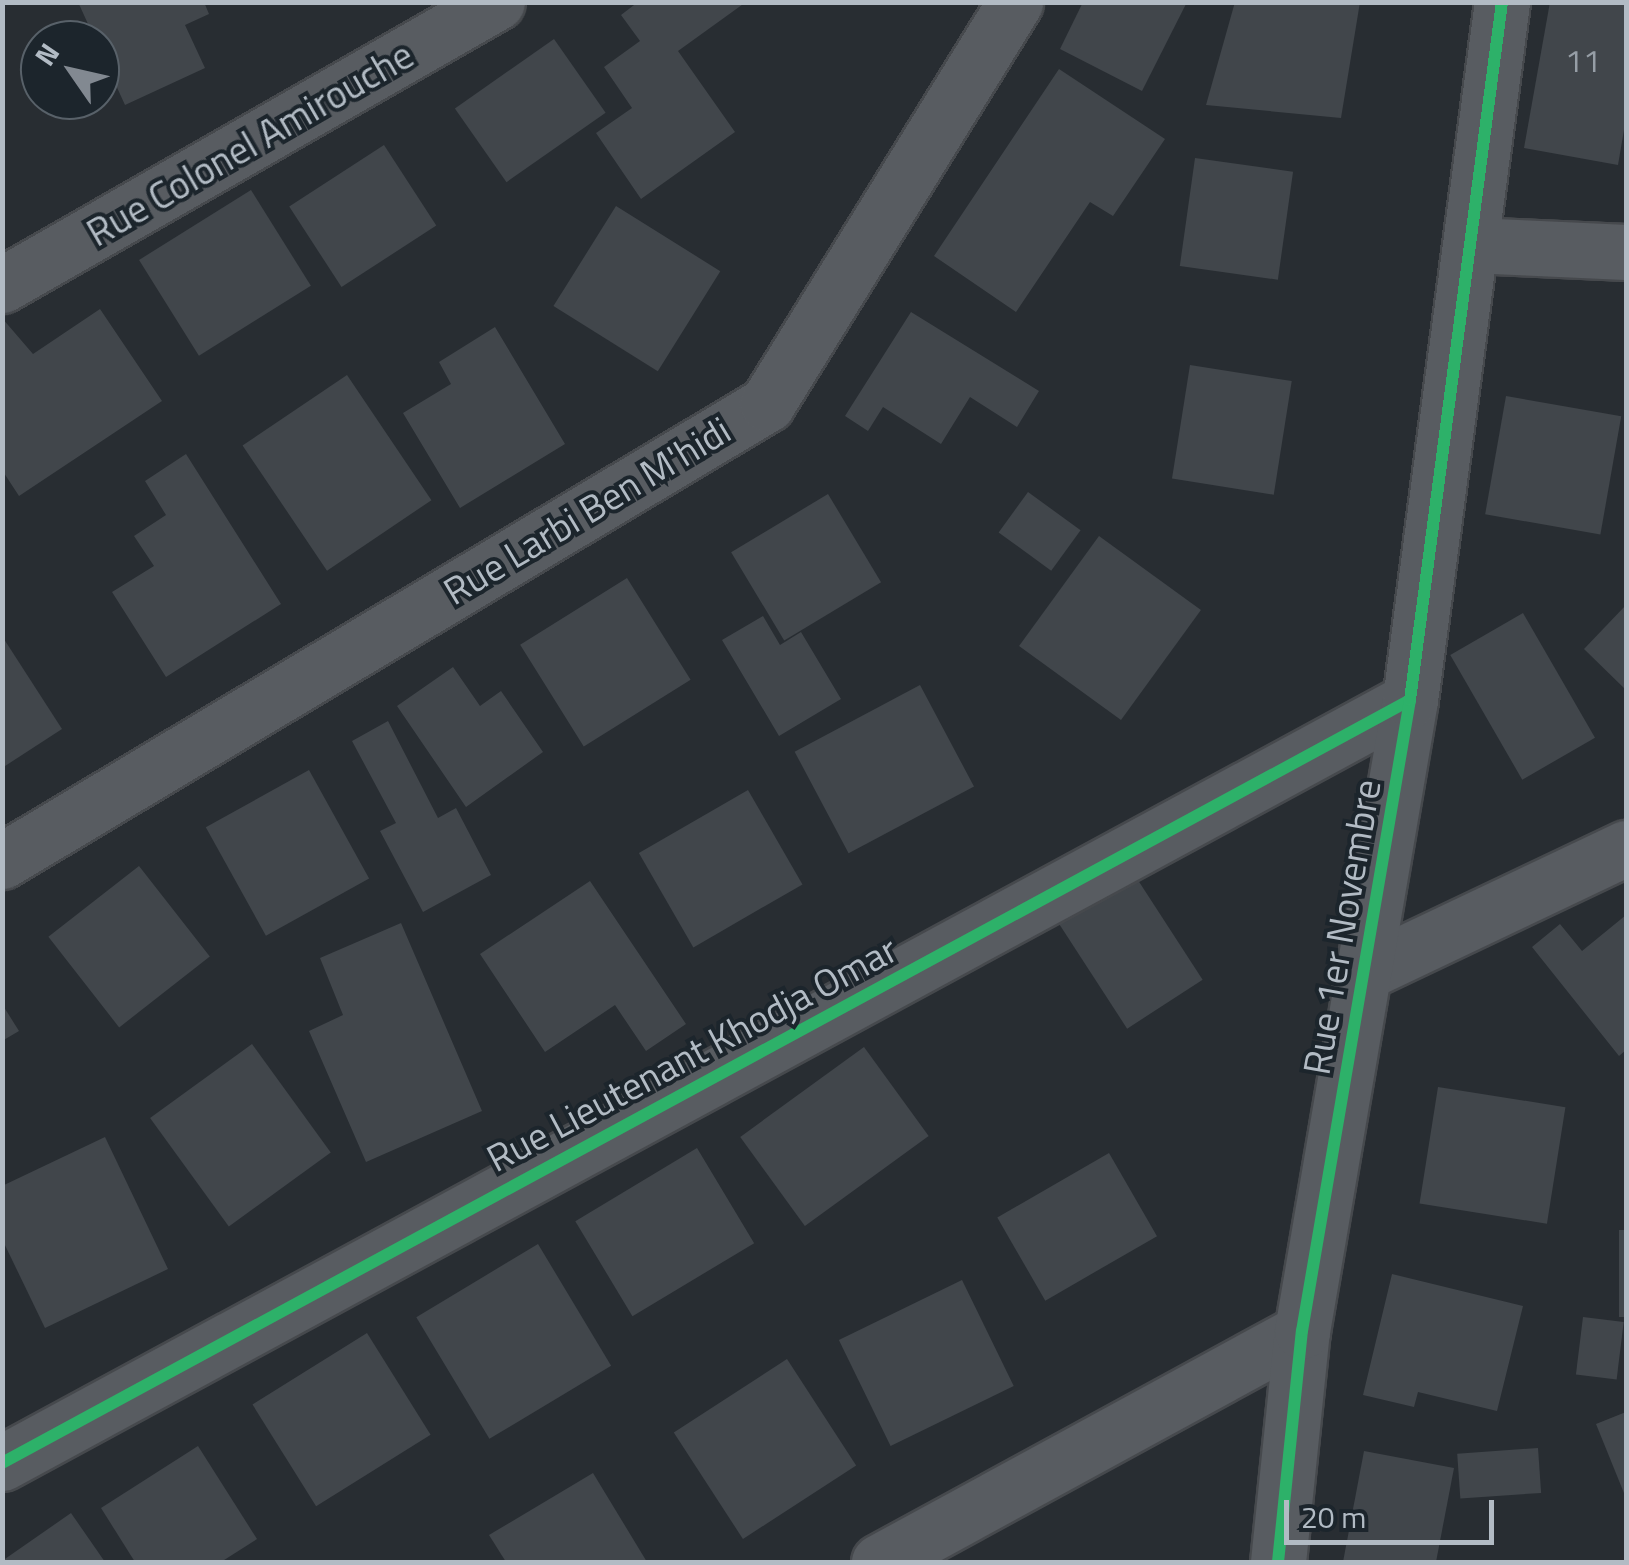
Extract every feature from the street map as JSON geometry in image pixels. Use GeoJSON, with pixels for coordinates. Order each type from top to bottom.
{"type":"FeatureCollection","features":[{"type":"Feature","properties":{"kind":"street","name":"Rue Colonel Amirouche"},"geometry":{"type":"LineString","coordinates":[[2,285],[496,2]]}},
{"type":"Feature","properties":{"kind":"street","name":"Rue Larbi Ben M'hidi"},"geometry":{"type":"LineString","coordinates":[[2,861],[767,404],[1014,2]]}},
{"type":"Feature","properties":{"kind":"street","name":"Rue 1er Novembre"},"geometry":{"type":"LineString","coordinates":[[1278,1562],[1302,1331],[1367,971],[1410,700],[1502,2]]}},
{"type":"Feature","properties":{"kind":"street"},"geometry":{"type":"LineString","coordinates":[[1472,246],[1626,252]]}},
{"type":"Feature","properties":{"kind":"street","name":"Rue Lieutenant Khodja Omar"},"geometry":{"type":"LineString","coordinates":[[2,1463],[1410,700]]}},
{"type":"Feature","properties":{"kind":"street"},"geometry":{"type":"LineString","coordinates":[[1367,971],[1626,848]]}},
{"type":"Feature","properties":{"kind":"street"},"geometry":{"type":"LineString","coordinates":[[879,1562],[1302,1331]]}},
{"type":"Feature","properties":{"kind":"building"},"geometry":{"type":"Polygon","coordinates":[[[78,2],[204,2],[209,14],[185,25],[205,68],[125,105],[120,94],[120,20],[86,20],[78,2]]]}},
{"type":"Feature","properties":{"kind":"building"},"geometry":{"type":"Polygon","coordinates":[[[638,2],[746,2],[678,51],[735,132],[641,199],[596,133],[632,108],[604,67],[640,41],[621,15],[638,2]]]}},
{"type":"Feature","properties":{"kind":"building"},"geometry":{"type":"Polygon","coordinates":[[[1083,2],[1187,2],[1142,91],[1060,49],[1083,2]]]}},
{"type":"Feature","properties":{"kind":"building"},"geometry":{"type":"Polygon","coordinates":[[[1235,2],[1360,2],[1341,118],[1206,105],[1235,2]]]}},
{"type":"Feature","properties":{"kind":"building"},"geometry":{"type":"Polygon","coordinates":[[[1550,2],[1626,2],[1626,118],[1618,165],[1524,148],[1550,2]]]}},
{"type":"Feature","properties":{"kind":"building"},"geometry":{"type":"Polygon","coordinates":[[[554,39],[606,113],[507,182],[455,108],[554,39]]]}},
{"type":"Feature","properties":{"kind":"building"},"geometry":{"type":"Polygon","coordinates":[[[1059,69],[1165,139],[1113,216],[1090,202],[1016,312],[934,256],[1059,69]]]}},
{"type":"Feature","properties":{"kind":"building"},"geometry":{"type":"Polygon","coordinates":[[[384,145],[436,226],[342,287],[289,207],[384,145]]]}},
{"type":"Feature","properties":{"kind":"building"},"geometry":{"type":"Polygon","coordinates":[[[1195,158],[1293,172],[1278,280],[1180,266],[1195,158]]]}},
{"type":"Feature","properties":{"kind":"building"},"geometry":{"type":"Polygon","coordinates":[[[251,190],[311,286],[199,356],[139,260],[251,190]]]}},
{"type":"Feature","properties":{"kind":"building"},"geometry":{"type":"Polygon","coordinates":[[[616,206],[720,271],[658,371],[553,306],[616,206]]]}},
{"type":"Feature","properties":{"kind":"building"},"geometry":{"type":"Polygon","coordinates":[[[100,309],[162,401],[19,496],[2,470],[2,318],[33,354],[100,309]]]}},
{"type":"Feature","properties":{"kind":"building"},"geometry":{"type":"Polygon","coordinates":[[[911,312],[1039,391],[1017,427],[970,397],[941,444],[883,407],[868,431],[845,416],[911,312]]]}},
{"type":"Feature","properties":{"kind":"building"},"geometry":{"type":"Polygon","coordinates":[[[495,327],[565,444],[460,508],[403,413],[451,384],[439,362],[495,327]]]}},
{"type":"Feature","properties":{"kind":"building"},"geometry":{"type":"Polygon","coordinates":[[[1190,365],[1292,381],[1274,495],[1172,479],[1190,365]]]}},
{"type":"Feature","properties":{"kind":"building"},"geometry":{"type":"Polygon","coordinates":[[[347,375],[431,500],[327,571],[243,445],[347,375]]]}},
{"type":"Feature","properties":{"kind":"building"},"geometry":{"type":"Polygon","coordinates":[[[1506,396],[1621,416],[1600,534],[1485,514],[1506,396]]]}},
{"type":"Feature","properties":{"kind":"building"},"geometry":{"type":"Polygon","coordinates":[[[186,454],[281,604],[166,677],[112,592],[154,566],[134,536],[166,515],[145,481],[186,454]]]}},
{"type":"Feature","properties":{"kind":"building"},"geometry":{"type":"Polygon","coordinates":[[[1028,492],[1081,530],[1051,571],[999,532],[1028,492]]]}},
{"type":"Feature","properties":{"kind":"building"},"geometry":{"type":"Polygon","coordinates":[[[828,494],[881,582],[784,640],[731,552],[828,494]]]}},
{"type":"Feature","properties":{"kind":"building"},"geometry":{"type":"Polygon","coordinates":[[[1099,536],[1201,610],[1121,720],[1019,646],[1099,536]]]}},
{"type":"Feature","properties":{"kind":"building"},"geometry":{"type":"Polygon","coordinates":[[[627,578],[691,680],[584,747],[520,645],[627,578]]]}},
{"type":"Feature","properties":{"kind":"building"},"geometry":{"type":"Polygon","coordinates":[[[1626,605],[1626,690],[1584,649],[1626,605]]]}},
{"type":"Feature","properties":{"kind":"building"},"geometry":{"type":"Polygon","coordinates":[[[1523,613],[1595,738],[1522,780],[1450,655],[1523,613]]]}},
{"type":"Feature","properties":{"kind":"building"},"geometry":{"type":"Polygon","coordinates":[[[763,616],[780,645],[801,632],[841,699],[779,736],[722,640],[763,616]]]}},
{"type":"Feature","properties":{"kind":"building"},"geometry":{"type":"Polygon","coordinates":[[[2,636],[62,729],[2,768],[2,636]]]}},
{"type":"Feature","properties":{"kind":"building"},"geometry":{"type":"Polygon","coordinates":[[[453,667],[480,706],[501,691],[543,752],[466,807],[397,706],[453,667]]]}},
{"type":"Feature","properties":{"kind":"building"},"geometry":{"type":"Polygon","coordinates":[[[920,685],[974,787],[849,853],[795,752],[920,685]]]}},
{"type":"Feature","properties":{"kind":"building"},"geometry":{"type":"Polygon","coordinates":[[[388,721],[438,818],[456,808],[491,875],[423,912],[380,831],[396,823],[352,741],[388,721]]]}},
{"type":"Feature","properties":{"kind":"building"},"geometry":{"type":"Polygon","coordinates":[[[309,770],[369,878],[266,936],[206,827],[309,770]]]}},
{"type":"Feature","properties":{"kind":"building"},"geometry":{"type":"Polygon","coordinates":[[[748,790],[802,884],[693,947],[639,853],[748,790]]]}},
{"type":"Feature","properties":{"kind":"building"},"geometry":{"type":"Polygon","coordinates":[[[139,866],[210,957],[119,1027],[48,937],[139,866]]]}},
{"type":"Feature","properties":{"kind":"building"},"geometry":{"type":"Polygon","coordinates":[[[1134,874],[1203,980],[1127,1029],[1059,923],[1134,874]]]}},
{"type":"Feature","properties":{"kind":"building"},"geometry":{"type":"Polygon","coordinates":[[[590,881],[686,1024],[646,1051],[615,1005],[545,1052],[480,954],[590,881]]]}},
{"type":"Feature","properties":{"kind":"building"},"geometry":{"type":"Polygon","coordinates":[[[1626,915],[1626,1050],[1619,1056],[1532,947],[1560,924],[1582,951],[1626,915]]]}},
{"type":"Feature","properties":{"kind":"building"},"geometry":{"type":"Polygon","coordinates":[[[401,923],[482,1111],[366,1162],[309,1031],[343,1015],[320,958],[401,923]]]}},
{"type":"Feature","properties":{"kind":"building"},"geometry":{"type":"Polygon","coordinates":[[[2,1004],[19,1031],[2,1041],[2,1004]]]}},
{"type":"Feature","properties":{"kind":"building"},"geometry":{"type":"Polygon","coordinates":[[[252,1044],[331,1152],[229,1226],[150,1118],[252,1044]]]}},
{"type":"Feature","properties":{"kind":"building"},"geometry":{"type":"Polygon","coordinates":[[[864,1047],[929,1136],[805,1226],[740,1137],[864,1047]]]}},
{"type":"Feature","properties":{"kind":"building"},"geometry":{"type":"Polygon","coordinates":[[[1438,1087],[1565,1107],[1547,1224],[1420,1204],[1438,1087]]]}},
{"type":"Feature","properties":{"kind":"building"},"geometry":{"type":"Polygon","coordinates":[[[105,1137],[168,1269],[45,1328],[2,1239],[2,1186],[105,1137]]]}},
{"type":"Feature","properties":{"kind":"building"},"geometry":{"type":"Polygon","coordinates":[[[697,1148],[754,1243],[632,1316],[575,1221],[697,1148]]]}},
{"type":"Feature","properties":{"kind":"building"},"geometry":{"type":"Polygon","coordinates":[[[1109,1153],[1157,1236],[1045,1301],[997,1218],[1109,1153]]]}},
{"type":"Feature","properties":{"kind":"building"},"geometry":{"type":"Polygon","coordinates":[[[1619,1230],[1626,1230],[1626,1317],[1619,1317],[1619,1230]]]}},
{"type":"Feature","properties":{"kind":"building"},"geometry":{"type":"Polygon","coordinates":[[[538,1244],[611,1366],[489,1439],[416,1317],[538,1244]]]}},
{"type":"Feature","properties":{"kind":"building"},"geometry":{"type":"Polygon","coordinates":[[[1392,1274],[1523,1306],[1497,1411],[1418,1392],[1414,1407],[1363,1395],[1392,1274]]]}},
{"type":"Feature","properties":{"kind":"building"},"geometry":{"type":"Polygon","coordinates":[[[962,1280],[1014,1386],[891,1446],[839,1340],[962,1280]]]}},
{"type":"Feature","properties":{"kind":"building"},"geometry":{"type":"Polygon","coordinates":[[[1583,1317],[1624,1322],[1617,1380],[1576,1375],[1583,1317]]]}},
{"type":"Feature","properties":{"kind":"building"},"geometry":{"type":"Polygon","coordinates":[[[367,1333],[431,1435],[316,1506],[253,1405],[367,1333]]]}},
{"type":"Feature","properties":{"kind":"building"},"geometry":{"type":"Polygon","coordinates":[[[787,1359],[856,1466],[743,1539],[674,1433],[787,1359]]]}},
{"type":"Feature","properties":{"kind":"building"},"geometry":{"type":"Polygon","coordinates":[[[1626,1412],[1626,1498],[1596,1424],[1626,1412]]]}},
{"type":"Feature","properties":{"kind":"building"},"geometry":{"type":"Polygon","coordinates":[[[198,1446],[257,1539],[221,1562],[135,1562],[101,1508],[198,1446]]]}},
{"type":"Feature","properties":{"kind":"building"},"geometry":{"type":"Polygon","coordinates":[[[1538,1448],[1541,1493],[1460,1499],[1457,1454],[1538,1448]]]}},
{"type":"Feature","properties":{"kind":"building"},"geometry":{"type":"Polygon","coordinates":[[[1364,1451],[1454,1468],[1436,1562],[1343,1562],[1364,1451]]]}},
{"type":"Feature","properties":{"kind":"building"},"geometry":{"type":"Polygon","coordinates":[[[593,1473],[647,1562],[506,1562],[489,1535],[593,1473]]]}},
{"type":"Feature","properties":{"kind":"building"},"geometry":{"type":"Polygon","coordinates":[[[71,1513],[105,1562],[2,1562],[2,1561],[71,1513]]]}},
{"type":"Feature","properties":{"kind":"cycle path"},"geometry":{"type":"LineString","coordinates":[[1278,1562],[1302,1331],[1410,700],[1502,2]]}},
{"type":"Feature","properties":{"kind":"cycle path"},"geometry":{"type":"LineString","coordinates":[[2,1463],[1410,700]]}}]}
